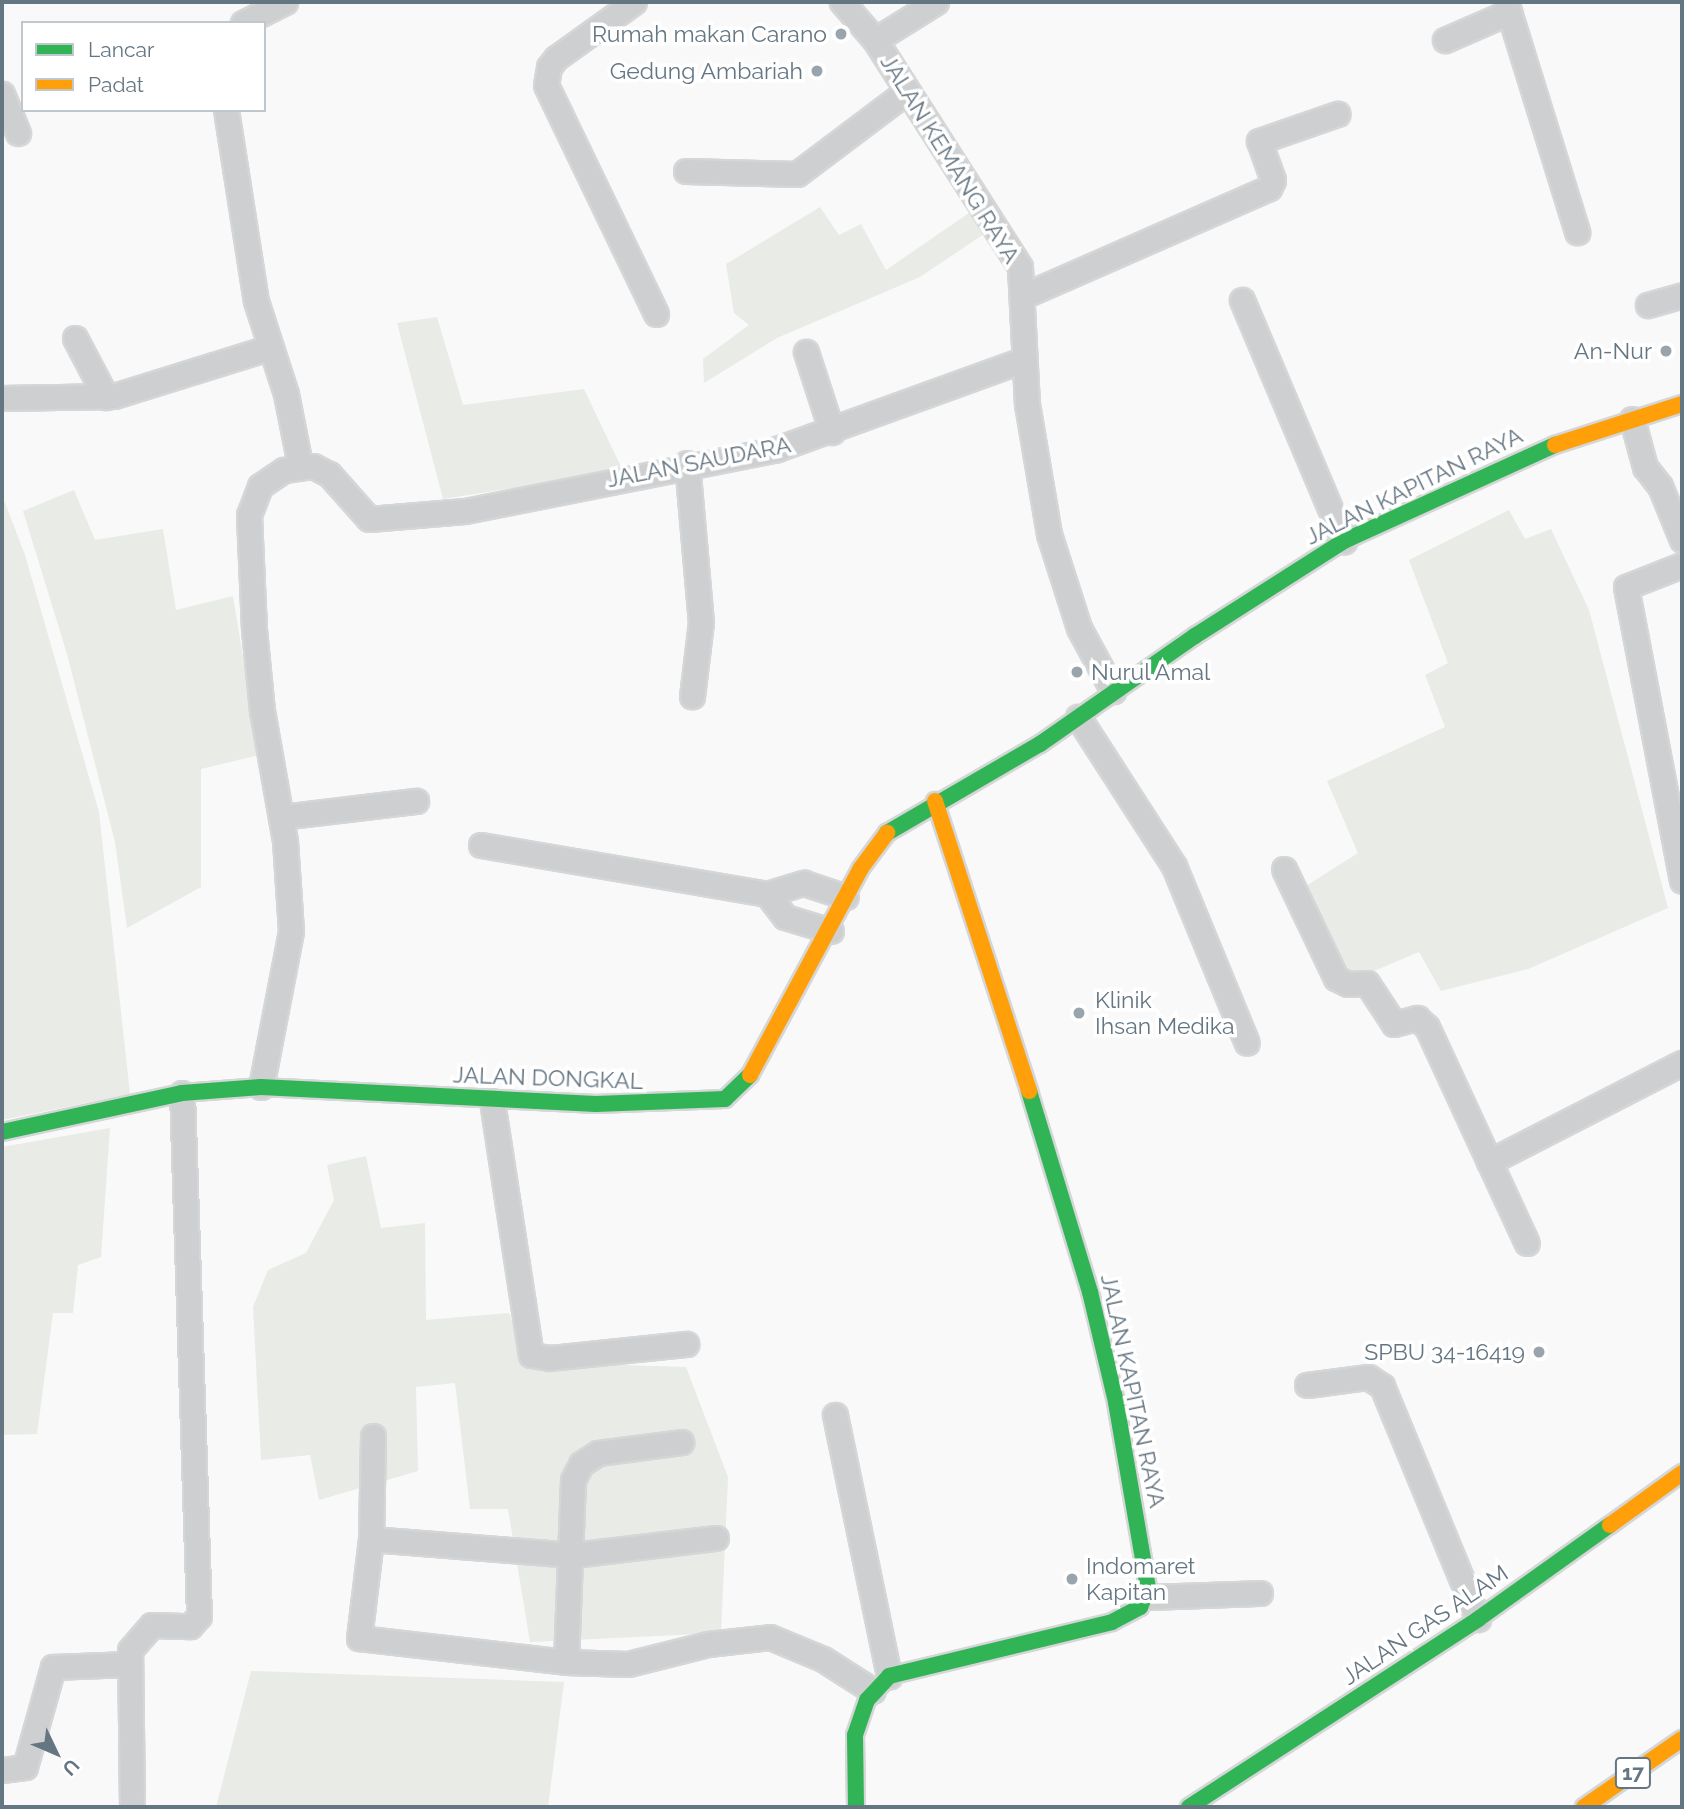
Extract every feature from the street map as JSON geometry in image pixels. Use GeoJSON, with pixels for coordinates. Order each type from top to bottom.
{"type":"FeatureCollection","features":[{"type":"Feature","properties":{"kind":"main road","name":"JALAN KAPITAN RAYA"},"geometry":{"type":"LineString","coordinates":[[1078,717],[1113,691],[1344,541],[1526,455],[1682,404]]}},
{"type":"Feature","properties":{"kind":"main road","name":"JALAN DONGKAL"},"geometry":{"type":"LineString","coordinates":[[2,1132],[182,1093],[261,1087],[492,1101],[645,1104],[725,1099],[754,1070],[831,931],[846,897],[889,830],[935,801],[1005,765],[1078,717]]}},
{"type":"Feature","properties":{"kind":"main road","name":"JALAN KAPITAN RAYA"},"geometry":{"type":"LineString","coordinates":[[935,801],[989,958],[1090,1292],[1143,1544],[1146,1597]]}},
{"type":"Feature","properties":{"kind":"main road","name":"JALAN GAS ALAM"},"geometry":{"type":"LineString","coordinates":[[1189,1807],[1478,1619],[1682,1473]]}},
{"type":"Feature","properties":{"kind":"main road"},"geometry":{"type":"LineString","coordinates":[[856,1807],[855,1735],[881,1684],[1112,1622],[1132,1615],[1146,1597]]}},
{"type":"Feature","properties":{"kind":"main road","name":"17"},"geometry":{"type":"LineString","coordinates":[[1584,1807],[1682,1739]]}},
{"type":"Feature","properties":{"kind":"street"},"geometry":{"type":"LineString","coordinates":[[247,21],[285,2]]}},
{"type":"Feature","properties":{"kind":"street"},"geometry":{"type":"LineString","coordinates":[[634,2],[556,58],[546,74],[546,85],[656,314]]}},
{"type":"Feature","properties":{"kind":"street","name":"JALAN KEMANG RAYA"},"geometry":{"type":"LineString","coordinates":[[842,2],[875,40],[1014,254],[1023,296],[1023,360],[1041,493],[1056,562],[1079,628],[1113,691]]}},
{"type":"Feature","properties":{"kind":"street"},"geometry":{"type":"LineString","coordinates":[[875,40],[936,2]]}},
{"type":"Feature","properties":{"kind":"street"},"geometry":{"type":"LineString","coordinates":[[1445,40],[1508,7],[1577,232]]}},
{"type":"Feature","properties":{"kind":"street"},"geometry":{"type":"LineString","coordinates":[[687,171],[797,174],[907,91]]}},
{"type":"Feature","properties":{"kind":"street"},"geometry":{"type":"LineString","coordinates":[[2,94],[18,133]]}},
{"type":"Feature","properties":{"kind":"street"},"geometry":{"type":"LineString","coordinates":[[226,112],[251,279],[271,346],[300,466],[260,486],[249,515],[258,678],[281,817],[290,946],[261,1087]]}},
{"type":"Feature","properties":{"kind":"street"},"geometry":{"type":"LineString","coordinates":[[1023,296],[1269,188],[1273,180],[1259,141],[1337,114]]}},
{"type":"Feature","properties":{"kind":"street"},"geometry":{"type":"LineString","coordinates":[[1648,305],[1682,295]]}},
{"type":"Feature","properties":{"kind":"street"},"geometry":{"type":"LineString","coordinates":[[1242,300],[1344,541]]}},
{"type":"Feature","properties":{"kind":"street"},"geometry":{"type":"LineString","coordinates":[[75,338],[106,397]]}},
{"type":"Feature","properties":{"kind":"street"},"geometry":{"type":"LineString","coordinates":[[2,398],[106,397],[271,346]]}},
{"type":"Feature","properties":{"kind":"street"},"geometry":{"type":"LineString","coordinates":[[806,352],[832,432]]}},
{"type":"Feature","properties":{"kind":"street","name":"JALAN SAUDARA"},"geometry":{"type":"LineString","coordinates":[[300,466],[329,474],[363,517],[465,511],[687,463],[777,449],[832,432],[1023,360]]}},
{"type":"Feature","properties":{"kind":"street"},"geometry":{"type":"LineString","coordinates":[[1632,419],[1645,467],[1660,486],[1682,540]]}},
{"type":"Feature","properties":{"kind":"street"},"geometry":{"type":"LineString","coordinates":[[687,463],[701,622],[692,696]]}},
{"type":"Feature","properties":{"kind":"street"},"geometry":{"type":"LineString","coordinates":[[1682,565],[1626,587],[1682,881]]}},
{"type":"Feature","properties":{"kind":"street"},"geometry":{"type":"LineString","coordinates":[[1078,717],[1174,866],[1247,1043]]}},
{"type":"Feature","properties":{"kind":"street"},"geometry":{"type":"LineString","coordinates":[[281,817],[416,801]]}},
{"type":"Feature","properties":{"kind":"street"},"geometry":{"type":"LineString","coordinates":[[481,845],[767,894],[804,883],[846,897]]}},
{"type":"Feature","properties":{"kind":"street"},"geometry":{"type":"LineString","coordinates":[[1284,869],[1336,978],[1348,984],[1367,983],[1394,1024],[1412,1018],[1423,1021],[1527,1242]]}},
{"type":"Feature","properties":{"kind":"street"},"geometry":{"type":"LineString","coordinates":[[767,894],[785,917],[831,931]]}},
{"type":"Feature","properties":{"kind":"street"},"geometry":{"type":"LineString","coordinates":[[1489,1162],[1682,1063]]}},
{"type":"Feature","properties":{"kind":"street"},"geometry":{"type":"LineString","coordinates":[[132,1807],[129,1664],[134,1641],[146,1628],[190,1626],[199,1616],[182,1093]]}},
{"type":"Feature","properties":{"kind":"street"},"geometry":{"type":"LineString","coordinates":[[492,1101],[531,1355],[550,1358],[686,1344]]}},
{"type":"Feature","properties":{"kind":"street"},"geometry":{"type":"LineString","coordinates":[[1307,1385],[1368,1377],[1379,1382],[1455,1556],[1478,1619]]}},
{"type":"Feature","properties":{"kind":"street"},"geometry":{"type":"LineString","coordinates":[[835,1415],[881,1684]]}},
{"type":"Feature","properties":{"kind":"street"},"geometry":{"type":"LineString","coordinates":[[373,1436],[371,1539],[359,1638],[566,1662],[628,1664],[708,1644],[770,1637],[881,1684]]}},
{"type":"Feature","properties":{"kind":"street"},"geometry":{"type":"LineString","coordinates":[[566,1662],[573,1480],[581,1464],[598,1453],[681,1442]]}},
{"type":"Feature","properties":{"kind":"street"},"geometry":{"type":"LineString","coordinates":[[371,1539],[572,1555],[716,1538]]}},
{"type":"Feature","properties":{"kind":"street"},"geometry":{"type":"LineString","coordinates":[[1146,1597],[1259,1593]]}},
{"type":"Feature","properties":{"kind":"street"},"geometry":{"type":"LineString","coordinates":[[2,1770],[26,1766],[53,1667],[129,1664]]}},
{"type":"Feature","properties":{"kind":"shaded area"},"geometry":{"type":"Polygon","coordinates":[[[820,207],[839,235],[861,224],[886,270],[969,213],[984,234],[920,277],[777,338],[704,383],[703,359],[749,325],[734,313],[726,264],[820,207]]]}},
{"type":"Feature","properties":{"kind":"shaded area"},"geometry":{"type":"Polygon","coordinates":[[[437,317],[463,405],[584,389],[623,471],[443,499],[397,323],[437,317]]]}},
{"type":"Feature","properties":{"kind":"shaded area"},"geometry":{"type":"Polygon","coordinates":[[[74,490],[95,540],[163,529],[176,610],[233,596],[259,755],[201,769],[201,887],[127,928],[115,842],[67,654],[23,511],[74,490]]]}},
{"type":"Feature","properties":{"kind":"shaded area"},"geometry":{"type":"Polygon","coordinates":[[[2,495],[25,555],[99,812],[130,1094],[2,1120],[2,495]]]}},
{"type":"Feature","properties":{"kind":"shaded area"},"geometry":{"type":"Polygon","coordinates":[[[1509,510],[1525,539],[1551,529],[1589,610],[1668,908],[1528,969],[1441,991],[1419,952],[1336,987],[1290,896],[1358,853],[1327,781],[1445,727],[1425,675],[1448,663],[1409,560],[1509,510]]]}},
{"type":"Feature","properties":{"kind":"shaded area"},"geometry":{"type":"Polygon","coordinates":[[[110,1128],[101,1257],[78,1265],[73,1313],[53,1313],[37,1434],[2,1435],[2,1147],[110,1128]]]}},
{"type":"Feature","properties":{"kind":"shaded area"},"geometry":{"type":"Polygon","coordinates":[[[366,1156],[381,1228],[425,1223],[426,1320],[509,1313],[527,1362],[686,1367],[728,1477],[721,1633],[530,1642],[508,1509],[470,1509],[455,1383],[416,1387],[418,1471],[319,1500],[310,1455],[261,1460],[253,1307],[268,1270],[306,1253],[334,1200],[327,1165],[366,1156]]]}},
{"type":"Feature","properties":{"kind":"shaded area"},"geometry":{"type":"Polygon","coordinates":[[[251,1671],[564,1682],[548,1807],[216,1807],[251,1671]]]}},
{"type":"Feature","properties":{"kind":"traffic: fast"},"geometry":{"type":"LineString","coordinates":[[887,833],[1040,744],[1195,636],[1344,541],[1555,445]]}},
{"type":"Feature","properties":{"kind":"traffic: fast"},"geometry":{"type":"LineString","coordinates":[[2,1132],[182,1093],[261,1087],[596,1104],[725,1099],[750,1075]]}},
{"type":"Feature","properties":{"kind":"traffic: fast"},"geometry":{"type":"LineString","coordinates":[[856,1807],[855,1735],[867,1700],[889,1676],[1112,1622],[1140,1607],[1148,1588],[1116,1402],[1090,1292],[1029,1091]]}},
{"type":"Feature","properties":{"kind":"traffic: fast"},"geometry":{"type":"LineString","coordinates":[[1189,1807],[1478,1619],[1610,1525]]}},
{"type":"Feature","properties":{"kind":"traffic: slow"},"geometry":{"type":"LineString","coordinates":[[1555,445],[1682,404]]}},
{"type":"Feature","properties":{"kind":"traffic: slow"},"geometry":{"type":"LineString","coordinates":[[935,801],[1029,1091]]}},
{"type":"Feature","properties":{"kind":"traffic: slow"},"geometry":{"type":"LineString","coordinates":[[750,1075],[861,868],[887,833]]}},
{"type":"Feature","properties":{"kind":"traffic: slow"},"geometry":{"type":"LineString","coordinates":[[1610,1525],[1682,1473]]}},
{"type":"Feature","properties":{"kind":"traffic: slow"},"geometry":{"type":"LineString","coordinates":[[1584,1807],[1682,1739]]}},
{"type":"Feature","properties":{"kind":"place","name":"Rumah makan Carano"},"geometry":{"type":"Point","coordinates":[841,34]}},
{"type":"Feature","properties":{"kind":"place","name":"Gedung Ambariah"},"geometry":{"type":"Point","coordinates":[817,71]}},
{"type":"Feature","properties":{"kind":"place","name":"An-Nur"},"geometry":{"type":"Point","coordinates":[1666,351]}},
{"type":"Feature","properties":{"kind":"place","name":"Nurul Amal"},"geometry":{"type":"Point","coordinates":[1077,672]}},
{"type":"Feature","properties":{"kind":"place","name":"Klinik Ihsan Medika"},"geometry":{"type":"Point","coordinates":[1079,1013]}},
{"type":"Feature","properties":{"kind":"place","name":"SPBU 34-16419"},"geometry":{"type":"Point","coordinates":[1539,1352]}},
{"type":"Feature","properties":{"kind":"place","name":"Indomaret Kapitan"},"geometry":{"type":"Point","coordinates":[1072,1579]}}]}
